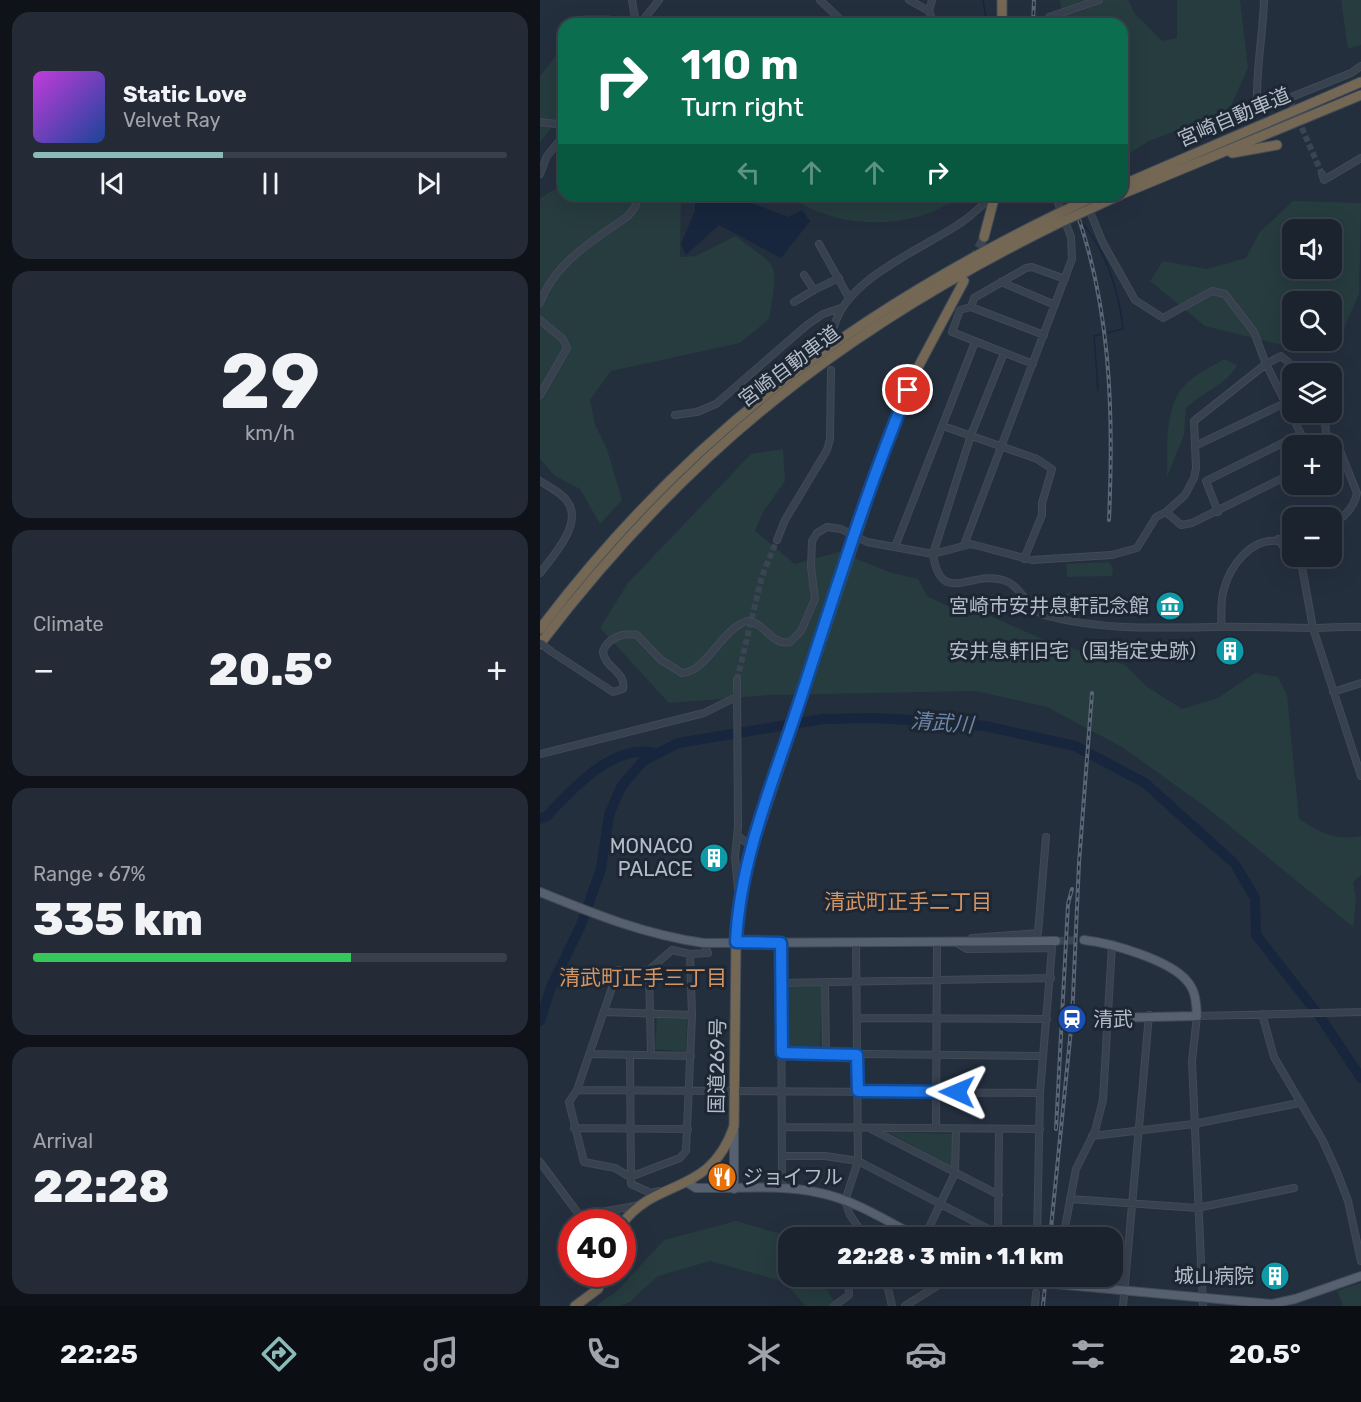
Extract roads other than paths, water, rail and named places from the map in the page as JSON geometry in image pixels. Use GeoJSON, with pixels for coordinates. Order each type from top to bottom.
{"type":"FeatureCollection","features":[{"type":"Feature","properties":{"kind":"highway"},"geometry":{"type":"LineString","coordinates":[[1002,0],[1002,18]]}},
{"type":"Feature","properties":{"kind":"highway","name":"宮崎自動車道"},"geometry":{"type":"LineString","coordinates":[[1128,182],[1361,82]]}},
{"type":"Feature","properties":{"kind":"highway","name":"宮崎自動車道"},"geometry":{"type":"LineString","coordinates":[[1128,192],[1361,95]]}},
{"type":"Feature","properties":{"kind":"highway"},"geometry":{"type":"LineString","coordinates":[[1214,156],[1277,145]]}},
{"type":"Feature","properties":{"kind":"highway"},"geometry":{"type":"LineString","coordinates":[[984,237],[993,201]]}},
{"type":"Feature","properties":{"kind":"highway","name":"宮崎自動車道"},"geometry":{"type":"LineString","coordinates":[[540,644],[621,543],[661,501],[738,428],[798,380],[912,301],[1088,201]]}},
{"type":"Feature","properties":{"kind":"highway","name":"宮崎自動車道"},"geometry":{"type":"LineString","coordinates":[[540,629],[615,537],[654,495],[733,421],[801,366],[908,294],[1059,218]]}},
{"type":"Feature","properties":{"kind":"highway","name":"国道269号"},"geometry":{"type":"LineString","coordinates":[[636,1211],[644,1204],[688,1183],[708,1170],[728,1146],[734,1126],[738,907],[751,846],[892,428],[916,370],[964,281]]}},
{"type":"Feature","properties":{"kind":"highway"},"geometry":{"type":"LineString","coordinates":[[575,1306],[599,1287]]}},
{"type":"Feature","properties":{"kind":"main road"},"geometry":{"type":"LineString","coordinates":[[540,892],[623,925],[669,939],[704,944],[1056,941]]}},
{"type":"Feature","properties":{"kind":"main road"},"geometry":{"type":"LineString","coordinates":[[1084,940],[1112,944],[1177,971],[1194,991],[1197,1016],[1109,1018]]}},
{"type":"Feature","properties":{"kind":"main road"},"geometry":{"type":"LineString","coordinates":[[734,1126],[734,1189]]}},
{"type":"Feature","properties":{"kind":"main road"},"geometry":{"type":"LineString","coordinates":[[688,1183],[696,1188],[782,1188],[820,1192],[845,1201],[899,1227]]}},
{"type":"Feature","properties":{"kind":"main road"},"geometry":{"type":"LineString","coordinates":[[1125,1287],[1203,1302],[1296,1303],[1361,1276]]}},
{"type":"Feature","properties":{"kind":"street"},"geometry":{"type":"LineString","coordinates":[[632,0],[635,18]]}},
{"type":"Feature","properties":{"kind":"street"},"geometry":{"type":"LineString","coordinates":[[645,18],[659,0]]}},
{"type":"Feature","properties":{"kind":"street"},"geometry":{"type":"LineString","coordinates":[[820,0],[839,18]]}},
{"type":"Feature","properties":{"kind":"street"},"geometry":{"type":"LineString","coordinates":[[909,0],[929,10]]}},
{"type":"Feature","properties":{"kind":"street"},"geometry":{"type":"LineString","coordinates":[[932,0],[929,10],[932,18]]}},
{"type":"Feature","properties":{"kind":"street"},"geometry":{"type":"LineString","coordinates":[[1049,18],[1099,0]]}},
{"type":"Feature","properties":{"kind":"street"},"geometry":{"type":"LineString","coordinates":[[1264,0],[1257,103],[1264,108],[1290,100],[1351,73],[1361,66]]}},
{"type":"Feature","properties":{"kind":"street"},"geometry":{"type":"LineString","coordinates":[[540,122],[558,124]]}},
{"type":"Feature","properties":{"kind":"street"},"geometry":{"type":"LineString","coordinates":[[540,174],[547,156],[558,142]]}},
{"type":"Feature","properties":{"kind":"street"},"geometry":{"type":"LineString","coordinates":[[1322,174],[1324,180],[1361,158]]}},
{"type":"Feature","properties":{"kind":"street"},"geometry":{"type":"LineString","coordinates":[[540,303],[551,281],[564,264],[628,216],[636,201]]}},
{"type":"Feature","properties":{"kind":"street"},"geometry":{"type":"LineString","coordinates":[[834,327],[841,308],[865,283],[961,223],[988,201]]}},
{"type":"Feature","properties":{"kind":"street"},"geometry":{"type":"LineString","coordinates":[[964,545],[1072,259],[1071,237],[1057,201]]}},
{"type":"Feature","properties":{"kind":"street"},"geometry":{"type":"LineString","coordinates":[[1088,201],[1103,243],[1136,300],[1163,318],[1174,314],[1203,294],[1212,291],[1225,294],[1254,332],[1282,397]]}},
{"type":"Feature","properties":{"kind":"street"},"geometry":{"type":"LineString","coordinates":[[819,244],[849,298]]}},
{"type":"Feature","properties":{"kind":"street"},"geometry":{"type":"LineString","coordinates":[[970,307],[974,298],[1032,267],[1065,279]]}},
{"type":"Feature","properties":{"kind":"street"},"geometry":{"type":"LineString","coordinates":[[804,275],[814,290]]}},
{"type":"Feature","properties":{"kind":"street"},"geometry":{"type":"LineString","coordinates":[[794,302],[838,278]]}},
{"type":"Feature","properties":{"kind":"street"},"geometry":{"type":"LineString","coordinates":[[1001,282],[1055,305]]}},
{"type":"Feature","properties":{"kind":"street"},"geometry":{"type":"LineString","coordinates":[[1033,363],[952,332],[960,310],[970,307],[1044,335]]}},
{"type":"Feature","properties":{"kind":"street"},"geometry":{"type":"LineString","coordinates":[[675,415],[710,407],[807,325],[824,314],[841,308]]}},
{"type":"Feature","properties":{"kind":"street"},"geometry":{"type":"LineString","coordinates":[[540,320],[563,339],[567,348],[540,395]]}},
{"type":"Feature","properties":{"kind":"street"},"geometry":{"type":"LineString","coordinates":[[895,547],[975,342]]}},
{"type":"Feature","properties":{"kind":"street"},"geometry":{"type":"LineString","coordinates":[[1004,353],[971,435],[933,554],[937,573],[942,580],[957,585],[982,578],[1007,581],[1035,610],[1046,616],[1124,627],[1361,627]]}},
{"type":"Feature","properties":{"kind":"street"},"geometry":{"type":"LineString","coordinates":[[540,644],[613,692],[623,689],[623,680],[606,663],[603,651],[607,643],[625,634],[637,634],[661,660],[682,673],[695,669],[730,630],[747,621],[757,624],[778,642],[790,642],[801,631],[814,599],[812,541],[827,527],[835,527],[867,542],[933,554],[964,545],[987,547],[1024,558],[1091,557],[1137,548],[1156,518],[1185,495],[1194,478],[1196,468],[1194,421],[1266,364],[1281,356],[1289,363]]}},
{"type":"Feature","properties":{"kind":"street"},"geometry":{"type":"LineString","coordinates":[[777,540],[785,520],[827,450],[830,439],[831,370]]}},
{"type":"Feature","properties":{"kind":"street"},"geometry":{"type":"LineString","coordinates":[[1195,446],[1282,404]]}},
{"type":"Feature","properties":{"kind":"street"},"geometry":{"type":"LineString","coordinates":[[1218,512],[1206,481],[1301,434],[1295,423]]}},
{"type":"Feature","properties":{"kind":"street"},"geometry":{"type":"LineString","coordinates":[[1325,423],[1326,433],[1340,448],[1357,493],[1355,503],[1342,519]]}},
{"type":"Feature","properties":{"kind":"street"},"geometry":{"type":"LineString","coordinates":[[943,426],[1036,459],[1052,469],[1042,503],[1042,515],[1024,558]]}},
{"type":"Feature","properties":{"kind":"street"},"geometry":{"type":"LineString","coordinates":[[1166,512],[1181,525],[1203,520],[1282,479]]}},
{"type":"Feature","properties":{"kind":"street"},"geometry":{"type":"LineString","coordinates":[[540,481],[566,498],[572,519],[565,536],[540,573]]}},
{"type":"Feature","properties":{"kind":"street"},"geometry":{"type":"LineString","coordinates":[[1221,627],[1224,589],[1237,559],[1254,547],[1278,540],[1282,545]]}},
{"type":"Feature","properties":{"kind":"street"},"geometry":{"type":"LineString","coordinates":[[1302,567],[1313,628],[1361,776]]}},
{"type":"Feature","properties":{"kind":"street"},"geometry":{"type":"LineString","coordinates":[[737,681],[738,836],[735,857],[738,907]]}},
{"type":"Feature","properties":{"kind":"street"},"geometry":{"type":"LineString","coordinates":[[1333,692],[1361,682]]}},
{"type":"Feature","properties":{"kind":"street"},"geometry":{"type":"LineString","coordinates":[[540,754],[704,713],[736,698]]}},
{"type":"Feature","properties":{"kind":"street"},"geometry":{"type":"LineString","coordinates":[[738,836],[751,846]]}},
{"type":"Feature","properties":{"kind":"street"},"geometry":{"type":"LineString","coordinates":[[957,943],[970,938],[1038,933],[1046,837]]}},
{"type":"Feature","properties":{"kind":"street"},"geometry":{"type":"LineString","coordinates":[[856,942],[858,1161],[845,1201],[850,1215],[858,1227]]}},
{"type":"Feature","properties":{"kind":"street"},"geometry":{"type":"LineString","coordinates":[[936,1128],[937,942]]}},
{"type":"Feature","properties":{"kind":"street"},"geometry":{"type":"LineString","coordinates":[[781,943],[782,1188]]}},
{"type":"Feature","properties":{"kind":"street"},"geometry":{"type":"LineString","coordinates":[[957,943],[967,949],[1052,948],[1040,1093],[1037,1227]]}},
{"type":"Feature","properties":{"kind":"street"},"geometry":{"type":"LineString","coordinates":[[630,1177],[615,1168],[584,1162],[568,1108],[569,1102],[577,1090],[618,970],[649,970],[672,950],[690,954],[708,953],[704,944]]}},
{"type":"Feature","properties":{"kind":"street"},"geometry":{"type":"LineString","coordinates":[[1065,1227],[1076,1169],[1092,1136],[1102,1101],[1109,1018],[1109,957],[1112,944]]}},
{"type":"Feature","properties":{"kind":"street"},"geometry":{"type":"LineString","coordinates":[[630,1177],[681,1158],[686,1150],[692,1015],[690,954]]}},
{"type":"Feature","properties":{"kind":"street"},"geometry":{"type":"LineString","coordinates":[[649,970],[651,1055]]}},
{"type":"Feature","properties":{"kind":"street"},"geometry":{"type":"LineString","coordinates":[[781,983],[1051,978]]}},
{"type":"Feature","properties":{"kind":"street"},"geometry":{"type":"LineString","coordinates":[[825,982],[826,1054]]}},
{"type":"Feature","properties":{"kind":"street"},"geometry":{"type":"LineString","coordinates":[[605,1012],[692,1015]]}},
{"type":"Feature","properties":{"kind":"street"},"geometry":{"type":"LineString","coordinates":[[1203,1302],[1192,1061],[1197,1016],[1361,1012]]}},
{"type":"Feature","properties":{"kind":"street"},"geometry":{"type":"LineString","coordinates":[[1262,1014],[1274,1057],[1323,1142],[1348,1201],[1361,1261]]}},
{"type":"Feature","properties":{"kind":"street"},"geometry":{"type":"LineString","coordinates":[[1123,1306],[1149,1016]]}},
{"type":"Feature","properties":{"kind":"street"},"geometry":{"type":"LineString","coordinates":[[857,1018],[1047,1019]]}},
{"type":"Feature","properties":{"kind":"street"},"geometry":{"type":"LineString","coordinates":[[782,1053],[1043,1056]]}},
{"type":"Feature","properties":{"kind":"street"},"geometry":{"type":"LineString","coordinates":[[590,1054],[691,1056]]}},
{"type":"Feature","properties":{"kind":"street"},"geometry":{"type":"LineString","coordinates":[[630,1055],[631,1184],[635,1188],[651,1193],[688,1183]]}},
{"type":"Feature","properties":{"kind":"street"},"geometry":{"type":"LineString","coordinates":[[577,1090],[1040,1093]]}},
{"type":"Feature","properties":{"kind":"street"},"geometry":{"type":"LineString","coordinates":[[1092,1136],[1194,1124],[1299,1103]]}},
{"type":"Feature","properties":{"kind":"street"},"geometry":{"type":"LineString","coordinates":[[782,1127],[1040,1129]]}},
{"type":"Feature","properties":{"kind":"street"},"geometry":{"type":"LineString","coordinates":[[574,1128],[688,1129]]}},
{"type":"Feature","properties":{"kind":"street"},"geometry":{"type":"LineString","coordinates":[[868,1128],[999,1195]]}},
{"type":"Feature","properties":{"kind":"street"},"geometry":{"type":"LineString","coordinates":[[928,1227],[955,1173],[956,1129]]}},
{"type":"Feature","properties":{"kind":"street"},"geometry":{"type":"LineString","coordinates":[[998,1227],[999,1129]]}},
{"type":"Feature","properties":{"kind":"street"},"geometry":{"type":"LineString","coordinates":[[782,1156],[825,1156],[858,1161],[985,1227]]}},
{"type":"Feature","properties":{"kind":"street"},"geometry":{"type":"LineString","coordinates":[[540,1162],[575,1209]]}},
{"type":"Feature","properties":{"kind":"street"},"geometry":{"type":"LineString","coordinates":[[1070,1199],[1197,1208],[1294,1188]]}},
{"type":"Feature","properties":{"kind":"street"},"geometry":{"type":"LineString","coordinates":[[617,1209],[644,1204]]}},
{"type":"Feature","properties":{"kind":"street"},"geometry":{"type":"LineString","coordinates":[[834,1306],[849,1295],[849,1287]]}},
{"type":"Feature","properties":{"kind":"street"},"geometry":{"type":"LineString","coordinates":[[888,1287],[892,1306]]}},
{"type":"Feature","properties":{"kind":"street"},"geometry":{"type":"LineString","coordinates":[[905,1306],[935,1287]]}},
{"type":"Feature","properties":{"kind":"street"},"geometry":{"type":"LineString","coordinates":[[1035,1306],[1036,1293]]}},
{"type":"Feature","properties":{"kind":"water"},"geometry":{"type":"Polygon","coordinates":[[[695,201],[747,201],[788,217],[802,210],[810,221],[781,258],[719,225],[686,255],[681,244],[695,211],[695,201]]]}},
{"type":"Feature","properties":{"kind":"waterway"},"geometry":{"type":"LineString","coordinates":[[983,0],[986,18]]}},
{"type":"Feature","properties":{"kind":"waterway"},"geometry":{"type":"LineString","coordinates":[[1064,201],[1067,206]]}},
{"type":"Feature","properties":{"kind":"waterway"},"geometry":{"type":"LineString","coordinates":[[1078,218],[1096,242],[1109,270],[1118,299],[1123,329],[1094,336],[1098,390]]}},
{"type":"Feature","properties":{"kind":"waterway","name":"清武川"},"geometry":{"type":"LineString","coordinates":[[540,1021],[551,987],[581,925],[601,869],[609,815],[621,787],[643,761],[678,743],[823,719],[873,718],[929,721],[985,726],[1075,746],[1145,783],[1235,864],[1255,898],[1256,935],[1321,1018],[1361,1078]]}},
{"type":"Feature","properties":{"kind":"waterway"},"geometry":{"type":"LineString","coordinates":[[540,819],[547,816],[582,781],[610,761],[640,752],[656,753]]}},
{"type":"Feature","properties":{"kind":"tunnel"},"geometry":{"type":"LineString","coordinates":[[1291,103],[1322,174]]}},
{"type":"Feature","properties":{"kind":"tunnel"},"geometry":{"type":"LineString","coordinates":[[973,260],[984,237]]}},
{"type":"Feature","properties":{"kind":"tunnel"},"geometry":{"type":"LineString","coordinates":[[833,346],[834,327]]}},
{"type":"Feature","properties":{"kind":"tunnel"},"geometry":{"type":"LineString","coordinates":[[737,680],[762,576],[777,540]]}},
{"type":"Feature","properties":{"kind":"tunnel"},"geometry":{"type":"LineString","coordinates":[[1056,941],[1084,940]]}},
{"type":"Feature","properties":{"kind":"railway"},"geometry":{"type":"LineString","coordinates":[[1033,18],[1034,0]]}},
{"type":"Feature","properties":{"kind":"railway"},"geometry":{"type":"LineString","coordinates":[[1072,201],[1084,234],[1094,274],[1107,355],[1111,438],[1109,520]]}},
{"type":"Feature","properties":{"kind":"railway"},"geometry":{"type":"LineString","coordinates":[[1051,1227],[1072,1019],[1079,863],[1092,693]]}},
{"type":"Feature","properties":{"kind":"railway"},"geometry":{"type":"LineString","coordinates":[[1056,1129],[1068,904],[1072,889]]}},
{"type":"Feature","properties":{"kind":"railway"},"geometry":{"type":"LineString","coordinates":[[1043,1306],[1045,1287]]}},
{"type":"Feature","properties":{"kind":"place","name":"宮崎市安井息軒記念館"},"geometry":{"type":"Point","coordinates":[1170,606]}},
{"type":"Feature","properties":{"kind":"place","name":"安井息軒旧宅（国指定史跡）"},"geometry":{"type":"Point","coordinates":[1230,651]}},
{"type":"Feature","properties":{"kind":"place","name":"MONACO PALACE"},"geometry":{"type":"Point","coordinates":[714,858]}},
{"type":"Feature","properties":{"kind":"place","name":"清武"},"geometry":{"type":"Point","coordinates":[1072,1019]}},
{"type":"Feature","properties":{"kind":"place","name":"ジョイフル"},"geometry":{"type":"Point","coordinates":[722,1177]}},
{"type":"Feature","properties":{"kind":"place","name":"城山病院"},"geometry":{"type":"Point","coordinates":[1275,1276]}},
{"type":"Feature","properties":{"kind":"district","name":"清武町正手二丁目"},"geometry":{"type":"Point","coordinates":[908,902]}},
{"type":"Feature","properties":{"kind":"district","name":"清武町正手三丁目"},"geometry":{"type":"Point","coordinates":[643,978]}}]}
